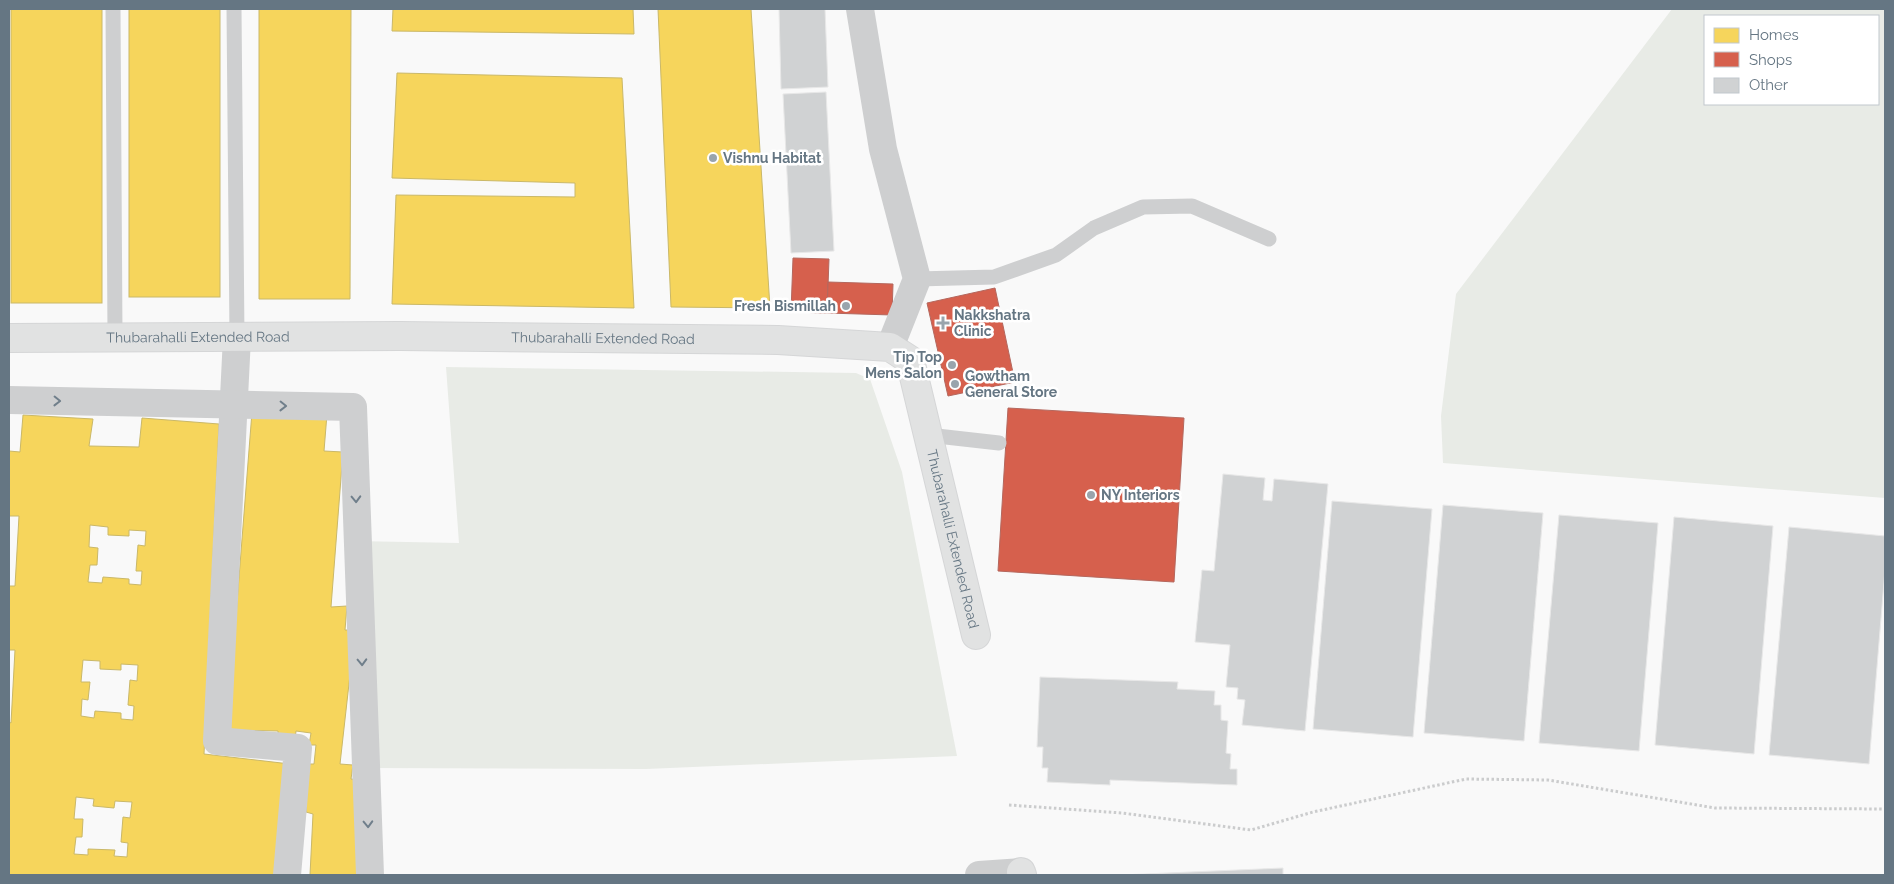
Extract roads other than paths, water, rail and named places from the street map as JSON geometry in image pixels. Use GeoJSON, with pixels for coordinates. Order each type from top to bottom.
{"type":"FeatureCollection","features":[{"type":"Feature","properties":{"kind":"street"},"geometry":{"type":"LineString","coordinates":[[860,9],[883,149],[917,279],[890,347]]}},
{"type":"Feature","properties":{"kind":"street","name":"Thubarahalli Extended Road"},"geometry":{"type":"LineString","coordinates":[[9,338],[115,336],[778,340],[890,347],[910,360],[976,636]]}},
{"type":"Feature","properties":{"kind":"street"},"geometry":{"type":"LineString","coordinates":[[237,337],[217,741],[298,748],[287,875]]}},
{"type":"Feature","properties":{"kind":"street"},"geometry":{"type":"LineString","coordinates":[[9,400],[352,407],[370,875]]}},
{"type":"Feature","properties":{"kind":"street"},"geometry":{"type":"LineString","coordinates":[[979,875],[1022,874]]}},
{"type":"Feature","properties":{"kind":"lane"},"geometry":{"type":"LineString","coordinates":[[113,9],[115,336]]}},
{"type":"Feature","properties":{"kind":"lane"},"geometry":{"type":"LineString","coordinates":[[234,9],[237,337]]}},
{"type":"Feature","properties":{"kind":"lane"},"geometry":{"type":"LineString","coordinates":[[917,279],[994,277],[1056,255],[1094,228],[1143,207],[1192,206],[1269,239]]}},
{"type":"Feature","properties":{"kind":"lane"},"geometry":{"type":"LineString","coordinates":[[928,435],[999,442]]}},
{"type":"Feature","properties":{"kind":"place","name":"Vishnu Habitat"},"geometry":{"type":"Point","coordinates":[713,158]}},
{"type":"Feature","properties":{"kind":"place","name":"Fresh Bismillah"},"geometry":{"type":"Point","coordinates":[846,306]}},
{"type":"Feature","properties":{"kind":"place","name":"Nakkshatra Clinic"},"geometry":{"type":"Point","coordinates":[943,323]}},
{"type":"Feature","properties":{"kind":"place","name":"Tip Top Mens Salon"},"geometry":{"type":"Point","coordinates":[952,365]}},
{"type":"Feature","properties":{"kind":"place","name":"Gowtham General Store"},"geometry":{"type":"Point","coordinates":[955,384]}},
{"type":"Feature","properties":{"kind":"place","name":"NY Interiors"},"geometry":{"type":"Point","coordinates":[1091,495]}}]}
